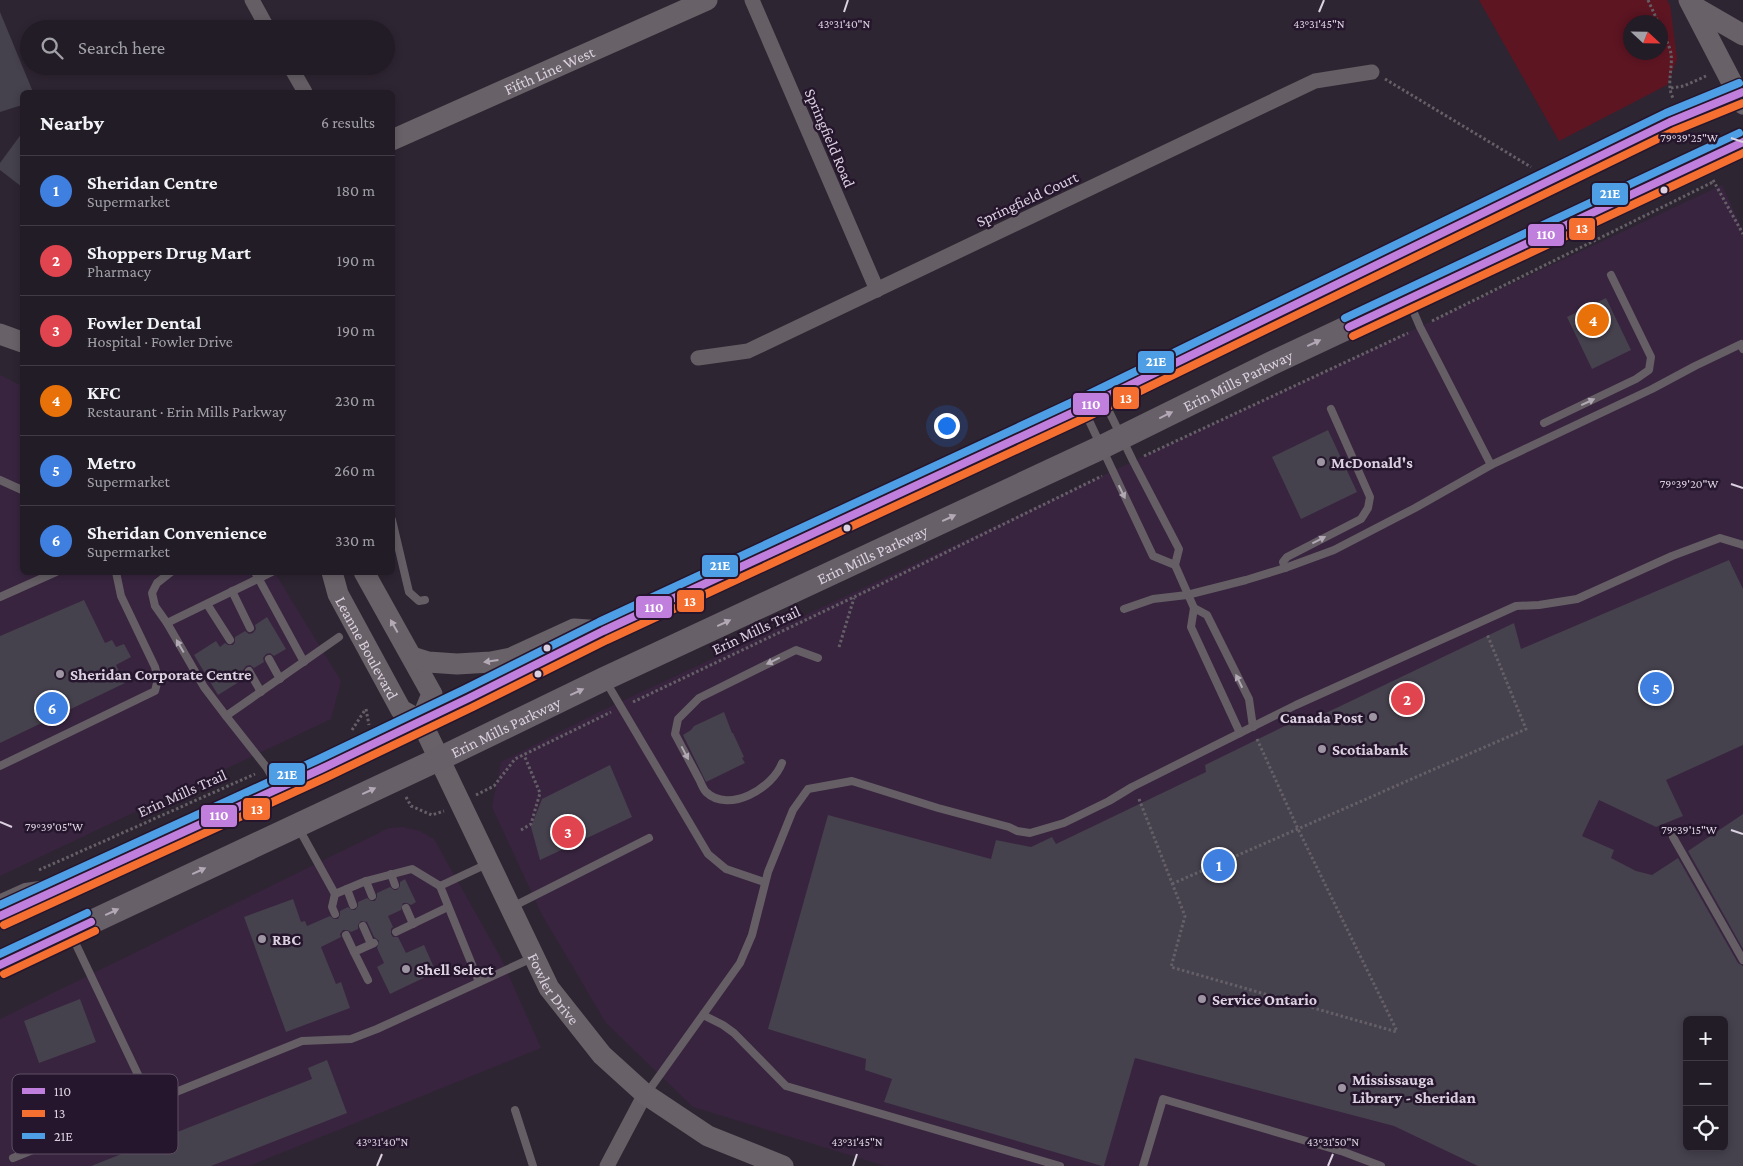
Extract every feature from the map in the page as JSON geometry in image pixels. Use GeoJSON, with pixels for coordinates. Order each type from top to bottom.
{"type":"FeatureCollection","features":[{"type":"Feature","properties":{"kind":"main road"},"geometry":{"type":"LineString","coordinates":[[0,916],[76,881],[272,778],[421,721],[603,631],[1093,404],[1670,122],[1741,97]]}},
{"type":"Feature","properties":{"kind":"main road","name":"Erin Mills Parkway"},"geometry":{"type":"LineString","coordinates":[[0,965],[439,759],[604,679],[1102,447],[1270,364],[1743,142]]}},
{"type":"Feature","properties":{"kind":"street"},"geometry":{"type":"LineString","coordinates":[[252,0],[263,20]]}},
{"type":"Feature","properties":{"kind":"street","name":"Fifth Line West"},"geometry":{"type":"LineString","coordinates":[[395,139],[707,0]]}},
{"type":"Feature","properties":{"kind":"street","name":"Springfield Road"},"geometry":{"type":"LineString","coordinates":[[752,0],[876,290]]}},
{"type":"Feature","properties":{"kind":"street"},"geometry":{"type":"LineString","coordinates":[[1691,3],[1743,35]]}},
{"type":"Feature","properties":{"kind":"street"},"geometry":{"type":"LineString","coordinates":[[1691,3],[1741,97]]}},
{"type":"Feature","properties":{"kind":"street","name":"Springfield Court"},"geometry":{"type":"LineString","coordinates":[[698,358],[748,351],[1314,82],[1372,72]]}},
{"type":"Feature","properties":{"kind":"street"},"geometry":{"type":"LineString","coordinates":[[295,75],[304,90]]}},
{"type":"Feature","properties":{"kind":"street"},"geometry":{"type":"LineString","coordinates":[[0,334],[20,341]]}},
{"type":"Feature","properties":{"kind":"street","name":"Leanne Boulevard"},"geometry":{"type":"LineString","coordinates":[[333,575],[338,594],[400,710],[421,721],[432,694],[366,575]]}},
{"type":"Feature","properties":{"kind":"street"},"geometry":{"type":"LineString","coordinates":[[412,657],[428,662],[457,664],[491,662],[511,658],[574,629],[603,631]]}},
{"type":"Feature","properties":{"kind":"street","name":"Fowler Drive"},"geometry":{"type":"LineString","coordinates":[[421,721],[549,988],[596,1047],[646,1094],[708,1136],[783,1166]]}},
{"type":"Feature","properties":{"kind":"street"},"geometry":{"type":"LineString","coordinates":[[607,1166],[646,1094]]}},
{"type":"Feature","properties":{"kind":"lane"},"geometry":{"type":"LineString","coordinates":[[1544,423],[1636,379],[1649,370],[1651,357],[1611,275]]}},
{"type":"Feature","properties":{"kind":"lane"},"geometry":{"type":"LineString","coordinates":[[1408,299],[1420,327],[1490,465]]}},
{"type":"Feature","properties":{"kind":"lane"},"geometry":{"type":"LineString","coordinates":[[1124,609],[1153,599],[1188,595],[1246,580],[1334,550],[1490,465],[1652,389],[1741,344],[1743,349]]}},
{"type":"Feature","properties":{"kind":"lane"},"geometry":{"type":"LineString","coordinates":[[1093,404],[1122,437],[1180,549],[1175,565],[1194,608],[1191,627],[1240,733]]}},
{"type":"Feature","properties":{"kind":"lane"},"geometry":{"type":"LineString","coordinates":[[1093,404],[1102,447],[1153,556],[1175,565]]}},
{"type":"Feature","properties":{"kind":"lane"},"geometry":{"type":"LineString","coordinates":[[1285,568],[1283,562],[1287,557],[1361,519],[1368,508],[1370,497],[1331,409]]}},
{"type":"Feature","properties":{"kind":"lane"},"geometry":{"type":"LineString","coordinates":[[0,480],[20,489]]}},
{"type":"Feature","properties":{"kind":"lane"},"geometry":{"type":"LineString","coordinates":[[395,533],[409,592],[419,601],[426,600]]}},
{"type":"Feature","properties":{"kind":"lane"},"geometry":{"type":"LineString","coordinates":[[646,1094],[740,963],[752,935],[764,882],[793,810],[808,789],[852,781],[938,808],[1030,833],[1064,823],[1110,801],[1132,787],[1339,685],[1516,606],[1538,605],[1577,599],[1672,556],[1720,538],[1743,545]]}},
{"type":"Feature","properties":{"kind":"lane"},"geometry":{"type":"LineString","coordinates":[[0,597],[49,575]]}},
{"type":"Feature","properties":{"kind":"lane"},"geometry":{"type":"LineString","coordinates":[[0,766],[156,691],[158,679],[155,666],[121,596],[117,575]]}},
{"type":"Feature","properties":{"kind":"lane"},"geometry":{"type":"LineString","coordinates":[[167,575],[157,583],[152,593],[155,606],[204,687],[272,778]]}},
{"type":"Feature","properties":{"kind":"lane"},"geometry":{"type":"LineString","coordinates":[[167,623],[232,591],[256,576],[304,662]]}},
{"type":"Feature","properties":{"kind":"lane"},"geometry":{"type":"LineString","coordinates":[[232,591],[250,628]]}},
{"type":"Feature","properties":{"kind":"lane"},"geometry":{"type":"LineString","coordinates":[[207,604],[230,640]]}},
{"type":"Feature","properties":{"kind":"lane"},"geometry":{"type":"LineString","coordinates":[[1194,608],[1207,615],[1248,699],[1253,727]]}},
{"type":"Feature","properties":{"kind":"lane"},"geometry":{"type":"LineString","coordinates":[[226,716],[339,637]]}},
{"type":"Feature","properties":{"kind":"lane"},"geometry":{"type":"LineString","coordinates":[[782,763],[780,771],[764,788],[746,797],[722,801],[706,792],[675,734],[678,719],[699,698],[796,650],[818,658]]}},
{"type":"Feature","properties":{"kind":"lane"},"geometry":{"type":"LineString","coordinates":[[269,659],[280,679]]}},
{"type":"Feature","properties":{"kind":"lane"},"geometry":{"type":"LineString","coordinates":[[249,671],[261,692]]}},
{"type":"Feature","properties":{"kind":"lane"},"geometry":{"type":"LineString","coordinates":[[604,679],[708,854],[726,869],[764,882]]}},
{"type":"Feature","properties":{"kind":"lane"},"geometry":{"type":"LineString","coordinates":[[297,825],[335,894],[332,907],[334,914]]}},
{"type":"Feature","properties":{"kind":"lane"},"geometry":{"type":"LineString","coordinates":[[1673,837],[1743,960]]}},
{"type":"Feature","properties":{"kind":"lane"},"geometry":{"type":"LineString","coordinates":[[510,908],[649,838]]}},
{"type":"Feature","properties":{"kind":"lane"},"geometry":{"type":"LineString","coordinates":[[440,886],[489,863]]}},
{"type":"Feature","properties":{"kind":"lane"},"geometry":{"type":"LineString","coordinates":[[335,894],[366,881],[412,869],[440,886],[479,982]]}},
{"type":"Feature","properties":{"kind":"lane"},"geometry":{"type":"LineString","coordinates":[[391,874],[395,884]]}},
{"type":"Feature","properties":{"kind":"lane"},"geometry":{"type":"LineString","coordinates":[[0,898],[25,887],[76,881]]}},
{"type":"Feature","properties":{"kind":"lane"},"geometry":{"type":"LineString","coordinates":[[366,881],[372,896]]}},
{"type":"Feature","properties":{"kind":"lane"},"geometry":{"type":"LineString","coordinates":[[347,889],[353,905]]}},
{"type":"Feature","properties":{"kind":"lane"},"geometry":{"type":"LineString","coordinates":[[396,932],[448,907]]}},
{"type":"Feature","properties":{"kind":"lane"},"geometry":{"type":"LineString","coordinates":[[406,908],[413,924]]}},
{"type":"Feature","properties":{"kind":"lane"},"geometry":{"type":"LineString","coordinates":[[354,952],[373,943],[363,926]]}},
{"type":"Feature","properties":{"kind":"lane"},"geometry":{"type":"LineString","coordinates":[[70,932],[138,1074]]}},
{"type":"Feature","properties":{"kind":"lane"},"geometry":{"type":"LineString","coordinates":[[346,935],[368,980]]}},
{"type":"Feature","properties":{"kind":"lane"},"geometry":{"type":"LineString","coordinates":[[178,1091],[302,1041],[351,1039],[377,1029],[534,957]]}},
{"type":"Feature","properties":{"kind":"lane"},"geometry":{"type":"LineString","coordinates":[[703,1015],[734,1033],[786,1086],[1060,1166]]}},
{"type":"Feature","properties":{"kind":"lane"},"geometry":{"type":"LineString","coordinates":[[1143,1166],[1163,1099],[1344,1152],[1381,1166]]}},
{"type":"Feature","properties":{"kind":"lane"},"geometry":{"type":"LineString","coordinates":[[515,1110],[532,1166]]}},
{"type":"Feature","properties":{"kind":"lane"},"geometry":{"type":"LineString","coordinates":[[13,1158],[24,1154]]}},
{"type":"Feature","properties":{"kind":"path"},"geometry":{"type":"LineString","coordinates":[[1648,0],[1655,15]]}},
{"type":"Feature","properties":{"kind":"path"},"geometry":{"type":"LineString","coordinates":[[1668,45],[1671,51],[1672,69],[1670,88],[1674,99]]}},
{"type":"Feature","properties":{"kind":"path"},"geometry":{"type":"LineString","coordinates":[[1372,72],[1551,179]]}},
{"type":"Feature","properties":{"kind":"path"},"geometry":{"type":"LineString","coordinates":[[1670,88],[1684,86]]}},
{"type":"Feature","properties":{"kind":"path"},"geometry":{"type":"LineString","coordinates":[[1713,182],[1743,234]]}},
{"type":"Feature","properties":{"kind":"path","name":"Erin Mills Trail"},"geometry":{"type":"LineString","coordinates":[[648,695],[854,597],[1090,481]]}},
{"type":"Feature","properties":{"kind":"path"},"geometry":{"type":"LineString","coordinates":[[839,647],[854,597]]}},
{"type":"Feature","properties":{"kind":"path"},"geometry":{"type":"LineString","coordinates":[[1172,884],[1526,729],[1488,635],[1480,622]]}},
{"type":"Feature","properties":{"kind":"path"},"geometry":{"type":"LineString","coordinates":[[351,730],[366,709],[369,726]]}},
{"type":"Feature","properties":{"kind":"path"},"geometry":{"type":"LineString","coordinates":[[494,786],[515,759],[606,715]]}},
{"type":"Feature","properties":{"kind":"path"},"geometry":{"type":"LineString","coordinates":[[1132,787],[1141,803],[1186,916],[1171,967],[1397,1032],[1298,829],[1253,727]]}},
{"type":"Feature","properties":{"kind":"path"},"geometry":{"type":"LineString","coordinates":[[521,830],[531,824],[540,793],[524,755]]}},
{"type":"Feature","properties":{"kind":"path","name":"Erin Mills Trail"},"geometry":{"type":"LineString","coordinates":[[36,872],[272,778]]}},
{"type":"Feature","properties":{"kind":"path"},"geometry":{"type":"LineString","coordinates":[[411,806],[432,815],[448,810]]}},
{"type":"Feature","properties":{"kind":"shaded area"},"geometry":{"type":"Polygon","coordinates":[[[1479,0],[1667,0],[1670,5],[1677,59],[1667,85],[1559,141],[1479,0]]]}},
{"type":"Feature","properties":{"kind":"shaded area"},"geometry":{"type":"Polygon","coordinates":[[[1722,185],[1743,231],[1743,1166],[885,1166],[693,1107],[606,1023],[541,913],[492,807],[501,762],[599,712],[1722,185]]]}},
{"type":"Feature","properties":{"kind":"shaded area","name":"Sheridan Corporate Centre"},"geometry":{"type":"Polygon","coordinates":[[[0,375],[20,385],[20,575],[276,575],[341,681],[331,719],[0,876],[0,375]]]}},
{"type":"Feature","properties":{"kind":"shaded area"},"geometry":{"type":"Polygon","coordinates":[[[403,827],[420,831],[434,839],[501,958],[541,1048],[249,1166],[0,1166],[0,1019],[389,828],[403,827]]]}},
{"type":"Feature","properties":{"kind":"building"},"geometry":{"type":"Polygon","coordinates":[[[0,12],[20,60],[20,75],[26,75],[32,90],[20,90],[20,106],[0,112],[0,12]]]}},
{"type":"Feature","properties":{"kind":"building"},"geometry":{"type":"Polygon","coordinates":[[[20,136],[20,185],[0,170],[0,163],[20,136]]]}},
{"type":"Feature","properties":{"kind":"building"},"geometry":{"type":"Polygon","coordinates":[[[1606,298],[1631,350],[1592,369],[1567,317],[1606,298]]]}},
{"type":"Feature","properties":{"kind":"building"},"geometry":{"type":"Polygon","coordinates":[[[1328,430],[1357,492],[1301,519],[1272,457],[1328,430]]]}},
{"type":"Feature","properties":{"kind":"building"},"geometry":{"type":"Polygon","coordinates":[[[1729,560],[1743,589],[1743,745],[1666,780],[1683,816],[1656,827],[1599,800],[1582,836],[1614,850],[1611,858],[1636,871],[1652,875],[1678,858],[1738,963],[1743,966],[1743,1166],[1478,1166],[1394,1126],[1135,1058],[1104,1166],[1102,1166],[884,1102],[892,1079],[865,1070],[866,1059],[768,1029],[828,815],[991,859],[996,840],[1031,847],[1052,837],[1056,844],[1206,772],[1205,765],[1303,717],[1307,722],[1514,623],[1521,649],[1729,560]]]}},
{"type":"Feature","properties":{"kind":"building","name":"Sheridan Corporate Centre"},"geometry":{"type":"Polygon","coordinates":[[[84,600],[105,643],[112,640],[116,647],[124,644],[131,657],[116,665],[125,683],[0,743],[0,636],[84,600]]]}},
{"type":"Feature","properties":{"kind":"building"},"geometry":{"type":"Polygon","coordinates":[[[267,617],[286,649],[274,656],[270,653],[266,654],[263,658],[264,662],[254,668],[250,665],[246,666],[243,670],[244,674],[237,679],[239,682],[218,695],[194,655],[216,641],[220,647],[225,643],[233,645],[235,637],[245,631],[249,634],[253,633],[256,629],[255,625],[267,617]]]}},
{"type":"Feature","properties":{"kind":"building"},"geometry":{"type":"Polygon","coordinates":[[[724,712],[745,763],[706,782],[683,735],[694,726],[724,712]]]}},
{"type":"Feature","properties":{"kind":"building"},"geometry":{"type":"Polygon","coordinates":[[[610,765],[632,817],[540,860],[531,827],[542,799],[610,765]]]}},
{"type":"Feature","properties":{"kind":"building"},"geometry":{"type":"Polygon","coordinates":[[[1743,814],[1743,949],[1688,851],[1743,814]]]}},
{"type":"Feature","properties":{"kind":"building"},"geometry":{"type":"Polygon","coordinates":[[[405,879],[416,902],[411,905],[403,903],[401,910],[388,916],[393,927],[391,934],[393,937],[398,937],[406,953],[424,945],[436,972],[390,994],[377,967],[384,963],[377,948],[379,941],[374,937],[367,922],[361,921],[358,929],[351,932],[343,930],[340,934],[341,937],[321,947],[336,984],[341,982],[350,1008],[286,1032],[244,917],[293,899],[301,922],[305,921],[307,926],[330,916],[338,919],[340,911],[348,907],[355,910],[358,902],[367,898],[375,901],[377,893],[390,887],[397,890],[400,882],[405,879]]]}},
{"type":"Feature","properties":{"kind":"building"},"geometry":{"type":"Polygon","coordinates":[[[80,999],[96,1042],[39,1063],[24,1021],[80,999]]]}},
{"type":"Feature","properties":{"kind":"building"},"geometry":{"type":"Polygon","coordinates":[[[327,1060],[347,1113],[211,1166],[91,1166],[121,1154],[178,1154],[178,1132],[312,1079],[308,1068],[327,1060]]]}},
{"type":"Feature","properties":{"kind":"transit line","name":"21E"},"geometry":{"type":"LineString","coordinates":[[0,905],[317,760],[599,622],[1079,399],[1666,113],[1739,83]]}},
{"type":"Feature","properties":{"kind":"transit line","name":"110"},"geometry":{"type":"LineString","coordinates":[[0,916],[321,769],[603,631],[1083,408],[1670,122],[1743,92]]}},
{"type":"Feature","properties":{"kind":"transit line","name":"13"},"geometry":{"type":"LineString","coordinates":[[4,925],[325,778],[607,640],[1087,417],[1674,131],[1743,103]]}},
{"type":"Feature","properties":{"kind":"transit line","name":"21E"},"geometry":{"type":"LineString","coordinates":[[1345,318],[1739,133]]}},
{"type":"Feature","properties":{"kind":"transit line","name":"110"},"geometry":{"type":"LineString","coordinates":[[1349,327],[1743,142]]}},
{"type":"Feature","properties":{"kind":"transit line","name":"13"},"geometry":{"type":"LineString","coordinates":[[1353,336],[1743,153]]}},
{"type":"Feature","properties":{"kind":"transit line","name":"21E"},"geometry":{"type":"LineString","coordinates":[[0,954],[87,913]]}},
{"type":"Feature","properties":{"kind":"transit line","name":"110"},"geometry":{"type":"LineString","coordinates":[[0,965],[91,922]]}},
{"type":"Feature","properties":{"kind":"transit line","name":"13"},"geometry":{"type":"LineString","coordinates":[[4,974],[95,931]]}},
{"type":"Feature","properties":{"kind":"place","name":"KFC"},"geometry":{"type":"Point","coordinates":[1593,320]}},
{"type":"Feature","properties":{"kind":"place","name":"McDonald's"},"geometry":{"type":"Point","coordinates":[1321,462]}},
{"type":"Feature","properties":{"kind":"place","name":"Sheridan Corporate Centre"},"geometry":{"type":"Point","coordinates":[60,674]}},
{"type":"Feature","properties":{"kind":"place","name":"Metro"},"geometry":{"type":"Point","coordinates":[1656,688]}},
{"type":"Feature","properties":{"kind":"place","name":"Shoppers Drug Mart"},"geometry":{"type":"Point","coordinates":[1407,699]}},
{"type":"Feature","properties":{"kind":"place","name":"Sheridan Convenience"},"geometry":{"type":"Point","coordinates":[52,708]}},
{"type":"Feature","properties":{"kind":"place","name":"Canada Post"},"geometry":{"type":"Point","coordinates":[1373,717]}},
{"type":"Feature","properties":{"kind":"place","name":"Scotiabank"},"geometry":{"type":"Point","coordinates":[1322,749]}},
{"type":"Feature","properties":{"kind":"place","name":"Fowler Dental"},"geometry":{"type":"Point","coordinates":[568,832]}},
{"type":"Feature","properties":{"kind":"place","name":"Sheridan Centre"},"geometry":{"type":"Point","coordinates":[1219,865]}},
{"type":"Feature","properties":{"kind":"place","name":"RBC"},"geometry":{"type":"Point","coordinates":[262,939]}},
{"type":"Feature","properties":{"kind":"place","name":"Shell Select"},"geometry":{"type":"Point","coordinates":[406,969]}},
{"type":"Feature","properties":{"kind":"place","name":"Service Ontario"},"geometry":{"type":"Point","coordinates":[1202,999]}},
{"type":"Feature","properties":{"kind":"place","name":"Mississauga Library - Sheridan"},"geometry":{"type":"Point","coordinates":[1342,1088]}}]}
